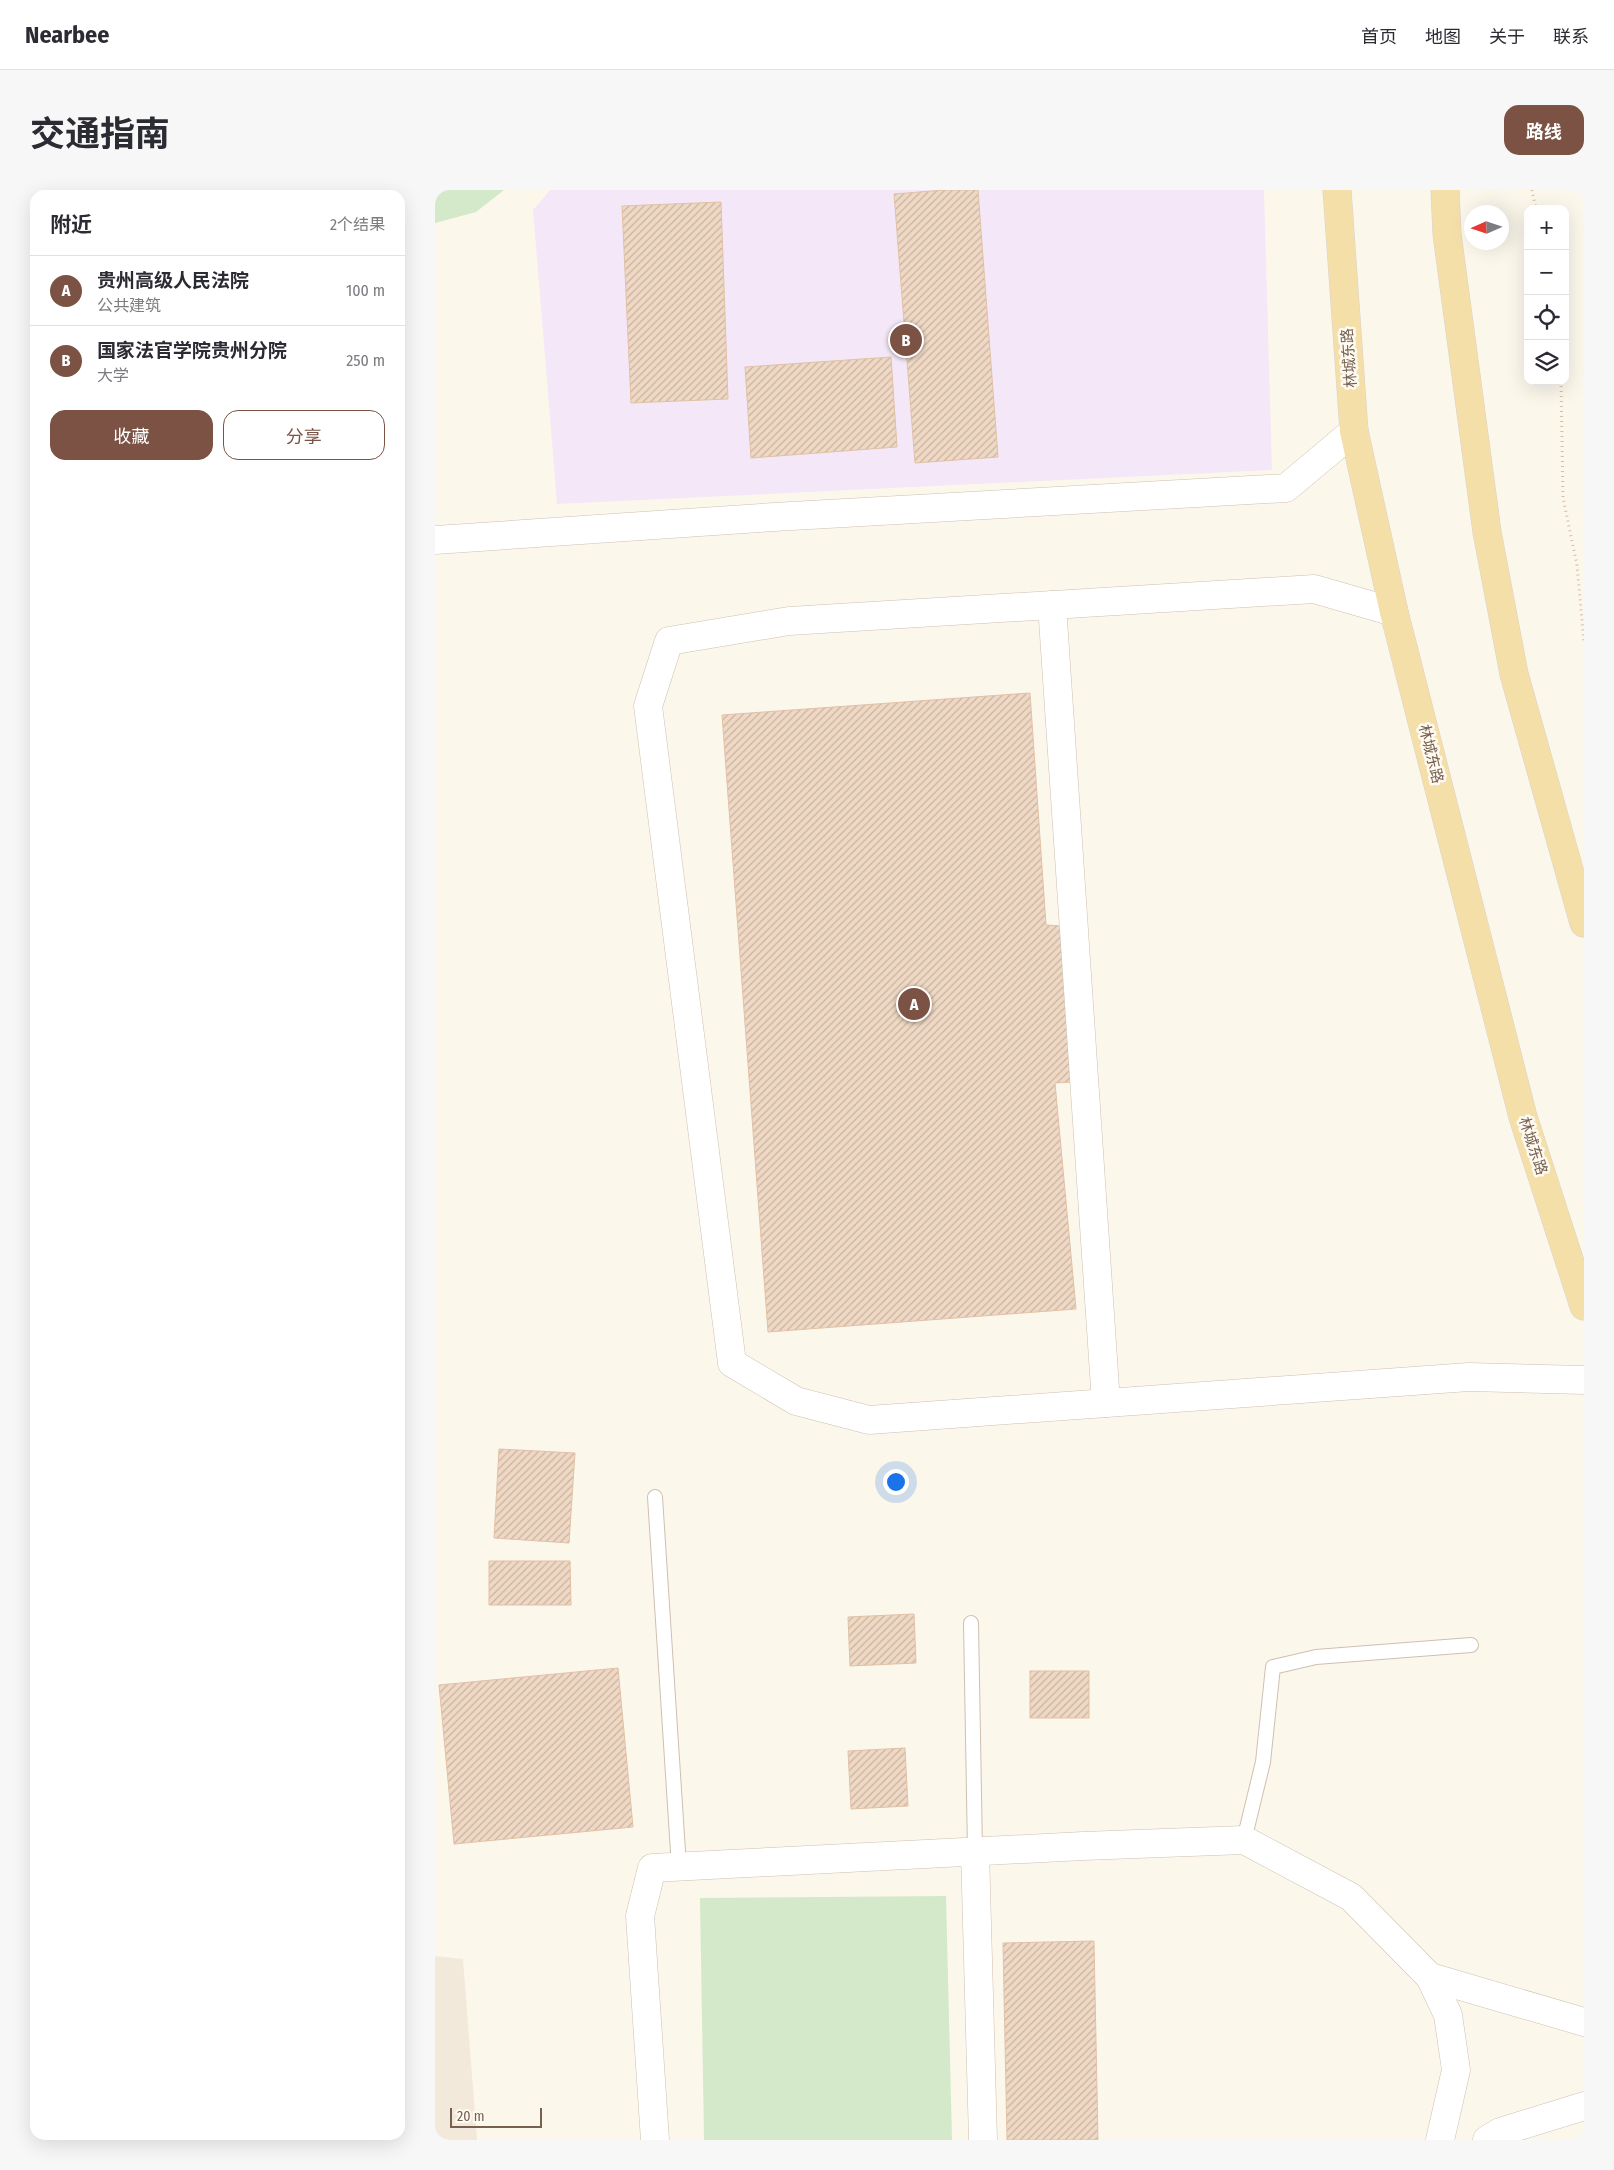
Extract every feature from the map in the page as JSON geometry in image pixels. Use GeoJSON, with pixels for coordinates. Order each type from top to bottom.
{"type":"FeatureCollection","features":[{"type":"Feature","properties":{"kind":"main road","name":"林城东路"},"geometry":{"type":"LineString","coordinates":[[1337,190],[1354,431],[1395,612],[1523,1117],[1584,1306]]}},
{"type":"Feature","properties":{"kind":"main road"},"geometry":{"type":"LineString","coordinates":[[1445,190],[1447,234],[1487,532],[1510,655],[1516,684],[1584,923]]}},
{"type":"Feature","properties":{"kind":"street"},"geometry":{"type":"LineString","coordinates":[[435,540],[784,516],[1286,488],[1354,431]]}},
{"type":"Feature","properties":{"kind":"street"},"geometry":{"type":"LineString","coordinates":[[1395,612],[1314,589],[789,621],[669,641],[648,706],[732,1363],[796,1401],[869,1420],[1469,1378],[1584,1380]]}},
{"type":"Feature","properties":{"kind":"street"},"geometry":{"type":"LineString","coordinates":[[1052,605],[1106,1403]]}},
{"type":"Feature","properties":{"kind":"street"},"geometry":{"type":"LineString","coordinates":[[655,2140],[640,1916],[652,1868],[975,1851],[1244,1840],[1351,1897],[1430,1977],[1448,2014],[1456,2070],[1440,2140]]}},
{"type":"Feature","properties":{"kind":"street"},"geometry":{"type":"LineString","coordinates":[[975,1851],[983,2140]]}},
{"type":"Feature","properties":{"kind":"street"},"geometry":{"type":"LineString","coordinates":[[1430,1977],[1584,2022]]}},
{"type":"Feature","properties":{"kind":"street"},"geometry":{"type":"LineString","coordinates":[[1487,2140],[1500,2132],[1584,2106]]}},
{"type":"Feature","properties":{"kind":"lane"},"geometry":{"type":"LineString","coordinates":[[655,1497],[679,1867]]}},
{"type":"Feature","properties":{"kind":"lane"},"geometry":{"type":"LineString","coordinates":[[971,1623],[975,1851]]}},
{"type":"Feature","properties":{"kind":"lane"},"geometry":{"type":"LineString","coordinates":[[1244,1840],[1263,1762],[1273,1667],[1315,1657],[1471,1645]]}},
{"type":"Feature","properties":{"kind":"path"},"geometry":{"type":"LineString","coordinates":[[1532,190],[1535,205]]}},
{"type":"Feature","properties":{"kind":"path"},"geometry":{"type":"LineString","coordinates":[[1561,385],[1563,498],[1577,566],[1584,643]]}},
{"type":"Feature","properties":{"kind":"shaded area"},"geometry":{"type":"Polygon","coordinates":[[[550,190],[1264,190],[1272,470],[557,504],[533,210],[550,190]]]}},
{"type":"Feature","properties":{"kind":"shaded area"},"geometry":{"type":"Polygon","coordinates":[[[435,1956],[463,1959],[477,2140],[435,2140],[435,1956]]]}},
{"type":"Feature","properties":{"kind":"green space"},"geometry":{"type":"Polygon","coordinates":[[[435,190],[504,190],[476,212],[435,223],[435,190]]]}},
{"type":"Feature","properties":{"kind":"green space"},"geometry":{"type":"Polygon","coordinates":[[[946,1896],[952,2140],[704,2140],[700,1898],[946,1896]]]}},
{"type":"Feature","properties":{"kind":"building"},"geometry":{"type":"Polygon","coordinates":[[[944,190],[978,190],[998,457],[915,463],[894,194],[944,190]]]}},
{"type":"Feature","properties":{"kind":"building"},"geometry":{"type":"Polygon","coordinates":[[[721,202],[728,399],[631,403],[622,206],[721,202]]]}},
{"type":"Feature","properties":{"kind":"building"},"geometry":{"type":"Polygon","coordinates":[[[891,357],[897,447],[751,458],[745,367],[891,357]]]}},
{"type":"Feature","properties":{"kind":"building"},"geometry":{"type":"Polygon","coordinates":[[[1030,693],[1046,925],[1080,927],[1090,1081],[1055,1083],[1076,1309],[768,1332],[722,715],[1030,693]]]}},
{"type":"Feature","properties":{"kind":"building"},"geometry":{"type":"Polygon","coordinates":[[[499,1449],[575,1453],[569,1543],[494,1538],[499,1449]]]}},
{"type":"Feature","properties":{"kind":"building"},"geometry":{"type":"Polygon","coordinates":[[[489,1561],[570,1561],[571,1605],[489,1605],[489,1561]]]}},
{"type":"Feature","properties":{"kind":"building"},"geometry":{"type":"Polygon","coordinates":[[[914,1614],[916,1663],[850,1666],[848,1617],[914,1614]]]}},
{"type":"Feature","properties":{"kind":"building"},"geometry":{"type":"Polygon","coordinates":[[[618,1668],[633,1827],[454,1844],[439,1685],[618,1668]]]}},
{"type":"Feature","properties":{"kind":"building"},"geometry":{"type":"Polygon","coordinates":[[[1030,1671],[1089,1671],[1089,1718],[1030,1718],[1030,1671]]]}},
{"type":"Feature","properties":{"kind":"building"},"geometry":{"type":"Polygon","coordinates":[[[905,1748],[908,1806],[851,1809],[848,1751],[905,1748]]]}},
{"type":"Feature","properties":{"kind":"building"},"geometry":{"type":"Polygon","coordinates":[[[1094,1941],[1098,2140],[1007,2140],[1003,1943],[1094,1941]]]}},
{"type":"Feature","properties":{"kind":"place","name":"国家法官学院贵州分院"},"geometry":{"type":"Point","coordinates":[906,340]}},
{"type":"Feature","properties":{"kind":"place","name":"贵州高级人民法院"},"geometry":{"type":"Point","coordinates":[914,1004]}}]}
